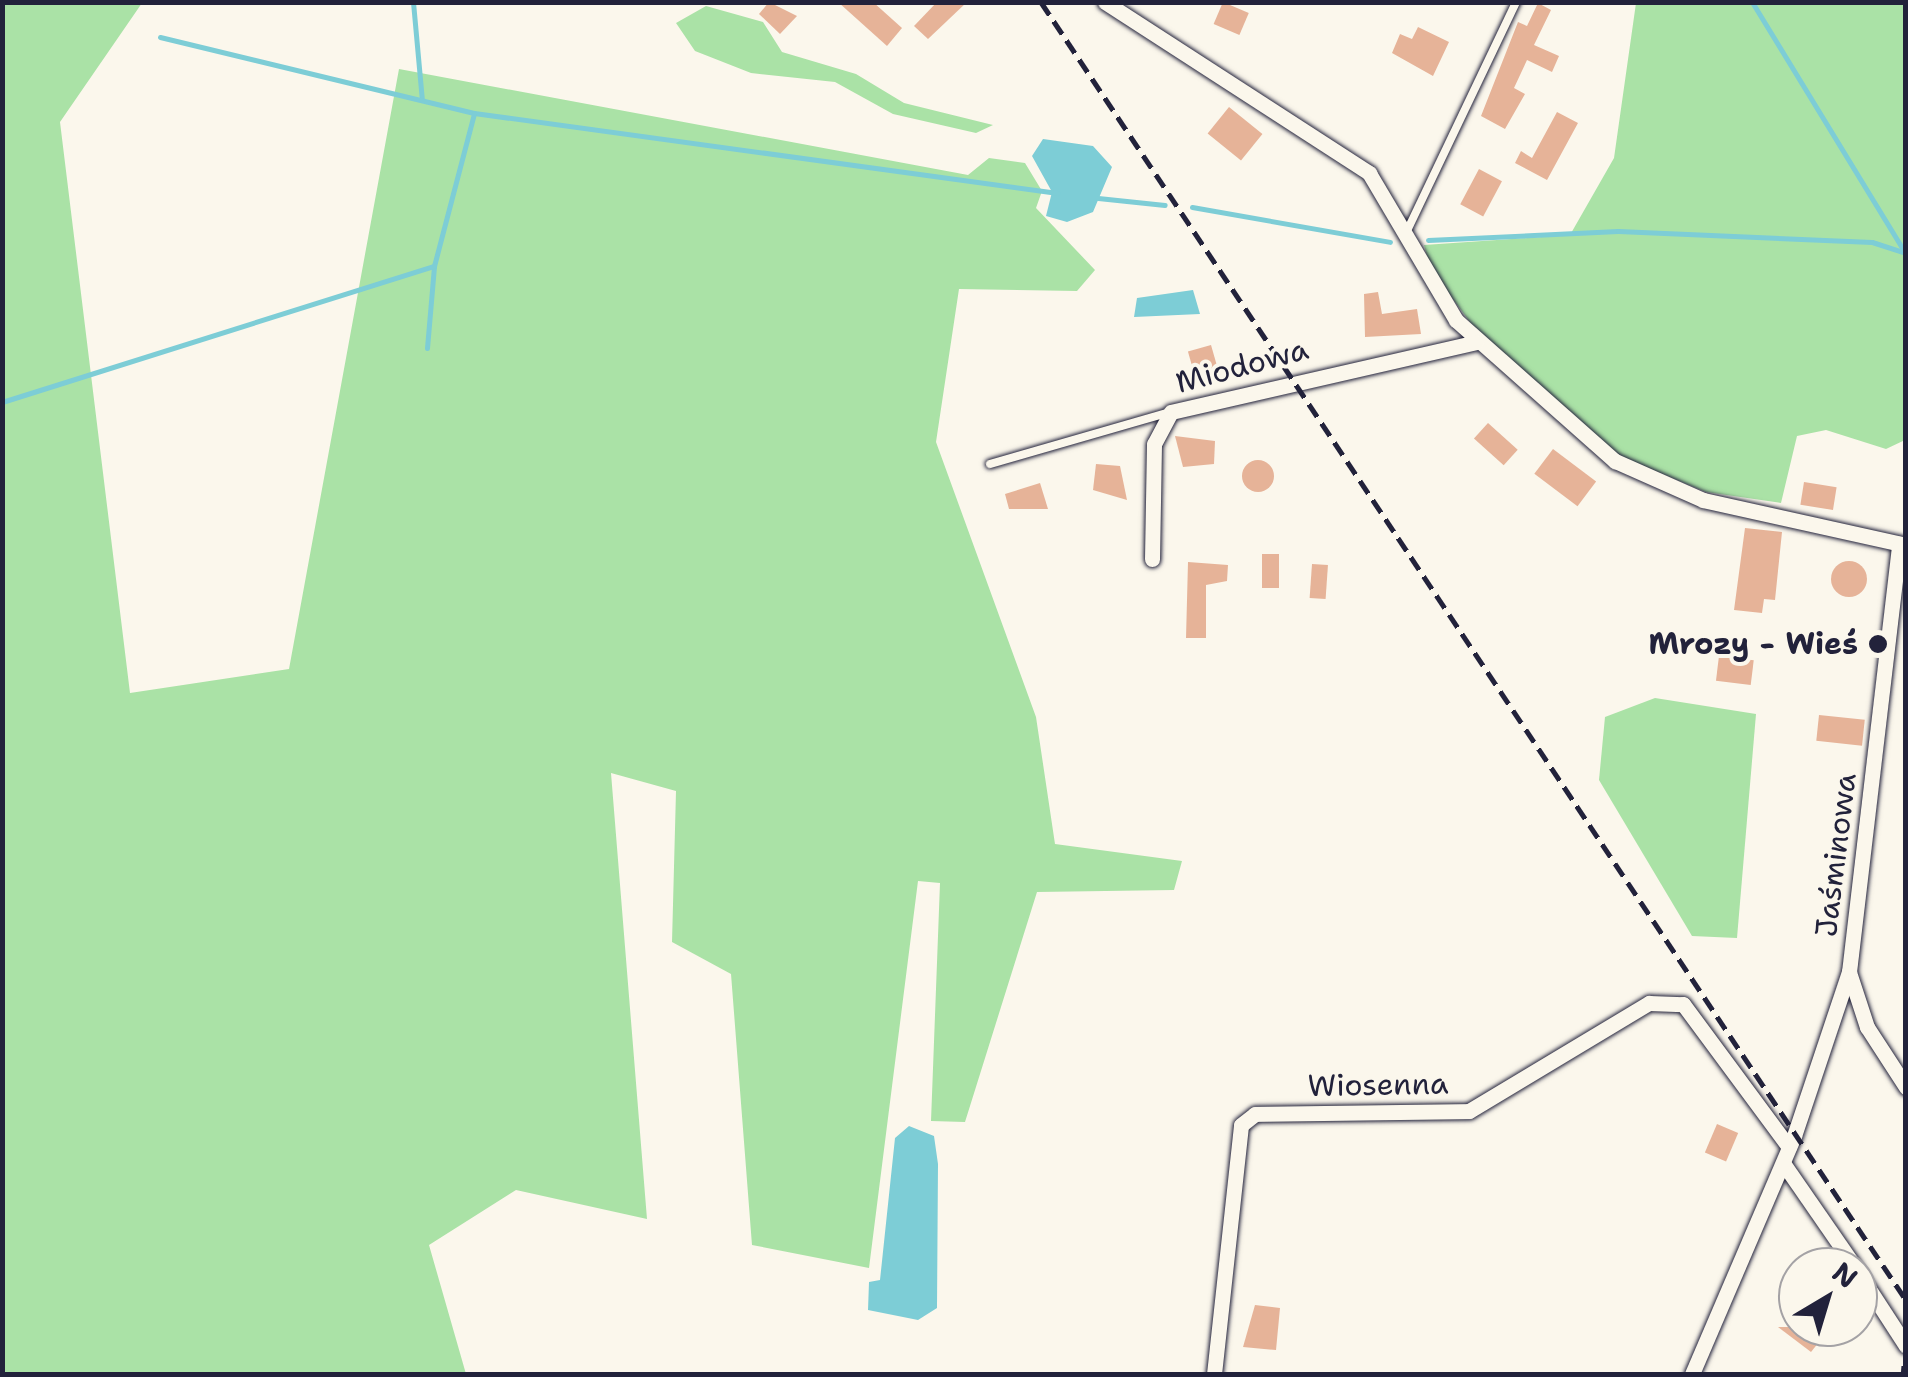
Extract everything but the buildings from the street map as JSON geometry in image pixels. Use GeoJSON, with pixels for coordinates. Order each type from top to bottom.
{"type":"FeatureCollection","features":[{"type":"Feature","properties":{"kind":"street"},"geometry":{"type":"LineString","coordinates":[[1104,2],[1348,156],[1406,233],[1422,274],[1476,342],[1644,478],[1902,544]]}},
{"type":"Feature","properties":{"kind":"street","name":"Miodowa"},"geometry":{"type":"LineString","coordinates":[[1152,559],[1154,444],[1171,412],[1476,342]]}},
{"type":"Feature","properties":{"kind":"street","name":"Jaśminowa"},"geometry":{"type":"LineString","coordinates":[[1692,1374],[1790,1146],[1848,972],[1902,544]]}},
{"type":"Feature","properties":{"kind":"street"},"geometry":{"type":"LineString","coordinates":[[1848,972],[1867,1027],[1906,1087]]}},
{"type":"Feature","properties":{"kind":"street","name":"Wiosenna"},"geometry":{"type":"LineString","coordinates":[[1214,1374],[1242,1125],[1255,1114],[1469,1111],[1649,1003],[1683,1004],[1790,1146]]}},
{"type":"Feature","properties":{"kind":"street"},"geometry":{"type":"LineString","coordinates":[[1783,1163],[1840,1247]]}},
{"type":"Feature","properties":{"kind":"street"},"geometry":{"type":"LineString","coordinates":[[1878,1303],[1906,1346]]}},
{"type":"Feature","properties":{"kind":"lane"},"geometry":{"type":"LineString","coordinates":[[1406,233],[1516,2]]}},
{"type":"Feature","properties":{"kind":"lane"},"geometry":{"type":"LineString","coordinates":[[990,464],[1171,412]]}},
{"type":"Feature","properties":{"kind":"green space"},"geometry":{"type":"Polygon","coordinates":[[[3,3],[142,3],[60,122],[130,693],[289,669],[399,69],[968,175],[989,158],[1025,163],[1042,191],[1036,208],[1095,270],[1077,291],[959,289],[936,442],[1036,717],[1055,844],[1182,861],[1174,890],[1037,892],[965,1122],[931,1121],[940,883],[918,881],[869,1268],[752,1245],[731,974],[672,942],[676,791],[611,773],[647,1219],[516,1190],[429,1245],[466,1374],[3,1374],[3,3]]]}},
{"type":"Feature","properties":{"kind":"green space"},"geometry":{"type":"Polygon","coordinates":[[[1636,3],[1905,3],[1905,440],[1886,449],[1826,430],[1797,436],[1781,503],[1706,492],[1619,456],[1481,337],[1430,268],[1424,245],[1570,235],[1614,158],[1636,3]]]}},
{"type":"Feature","properties":{"kind":"green space"},"geometry":{"type":"Polygon","coordinates":[[[706,6],[763,22],[782,52],[856,74],[904,103],[993,125],[976,133],[893,114],[835,82],[751,73],[695,51],[676,23],[706,6]]]}},
{"type":"Feature","properties":{"kind":"green space"},"geometry":{"type":"Polygon","coordinates":[[[1655,698],[1756,714],[1737,938],[1692,936],[1599,780],[1605,717],[1655,698]]]}},
{"type":"Feature","properties":{"kind":"water"},"geometry":{"type":"Polygon","coordinates":[[[1043,139],[1093,146],[1112,167],[1093,212],[1067,222],[1046,216],[1052,192],[1032,156],[1043,139]]]}},
{"type":"Feature","properties":{"kind":"water"},"geometry":{"type":"Polygon","coordinates":[[[1193,290],[1200,314],[1134,317],[1137,298],[1193,290]]]}},
{"type":"Feature","properties":{"kind":"water"},"geometry":{"type":"Polygon","coordinates":[[[909,1126],[934,1136],[938,1164],[937,1308],[918,1320],[868,1310],[869,1282],[880,1280],[895,1138],[909,1126]]]}},
{"type":"Feature","properties":{"kind":"waterway"},"geometry":{"type":"LineString","coordinates":[[413,2],[422,100]]}},
{"type":"Feature","properties":{"kind":"waterway"},"geometry":{"type":"LineString","coordinates":[[1752,2],[1904,251]]}},
{"type":"Feature","properties":{"kind":"waterway"},"geometry":{"type":"LineString","coordinates":[[160,37],[474,113],[1058,193]]}},
{"type":"Feature","properties":{"kind":"waterway"},"geometry":{"type":"LineString","coordinates":[[427,348],[434,266],[474,113]]}},
{"type":"Feature","properties":{"kind":"waterway"},"geometry":{"type":"LineString","coordinates":[[1098,198],[1165,205]]}},
{"type":"Feature","properties":{"kind":"waterway"},"geometry":{"type":"LineString","coordinates":[[1192,207],[1390,242]]}},
{"type":"Feature","properties":{"kind":"waterway"},"geometry":{"type":"LineString","coordinates":[[1428,240],[1618,231],[1872,242],[1906,253]]}},
{"type":"Feature","properties":{"kind":"waterway"},"geometry":{"type":"LineString","coordinates":[[2,402],[434,266]]}},
{"type":"Feature","properties":{"kind":"railway"},"geometry":{"type":"LineString","coordinates":[[1041,2],[1906,1300]]}},
{"type":"Feature","properties":{"kind":"place","name":"Mrozy - Wieś"},"geometry":{"type":"Point","coordinates":[1878,644]}}]}
